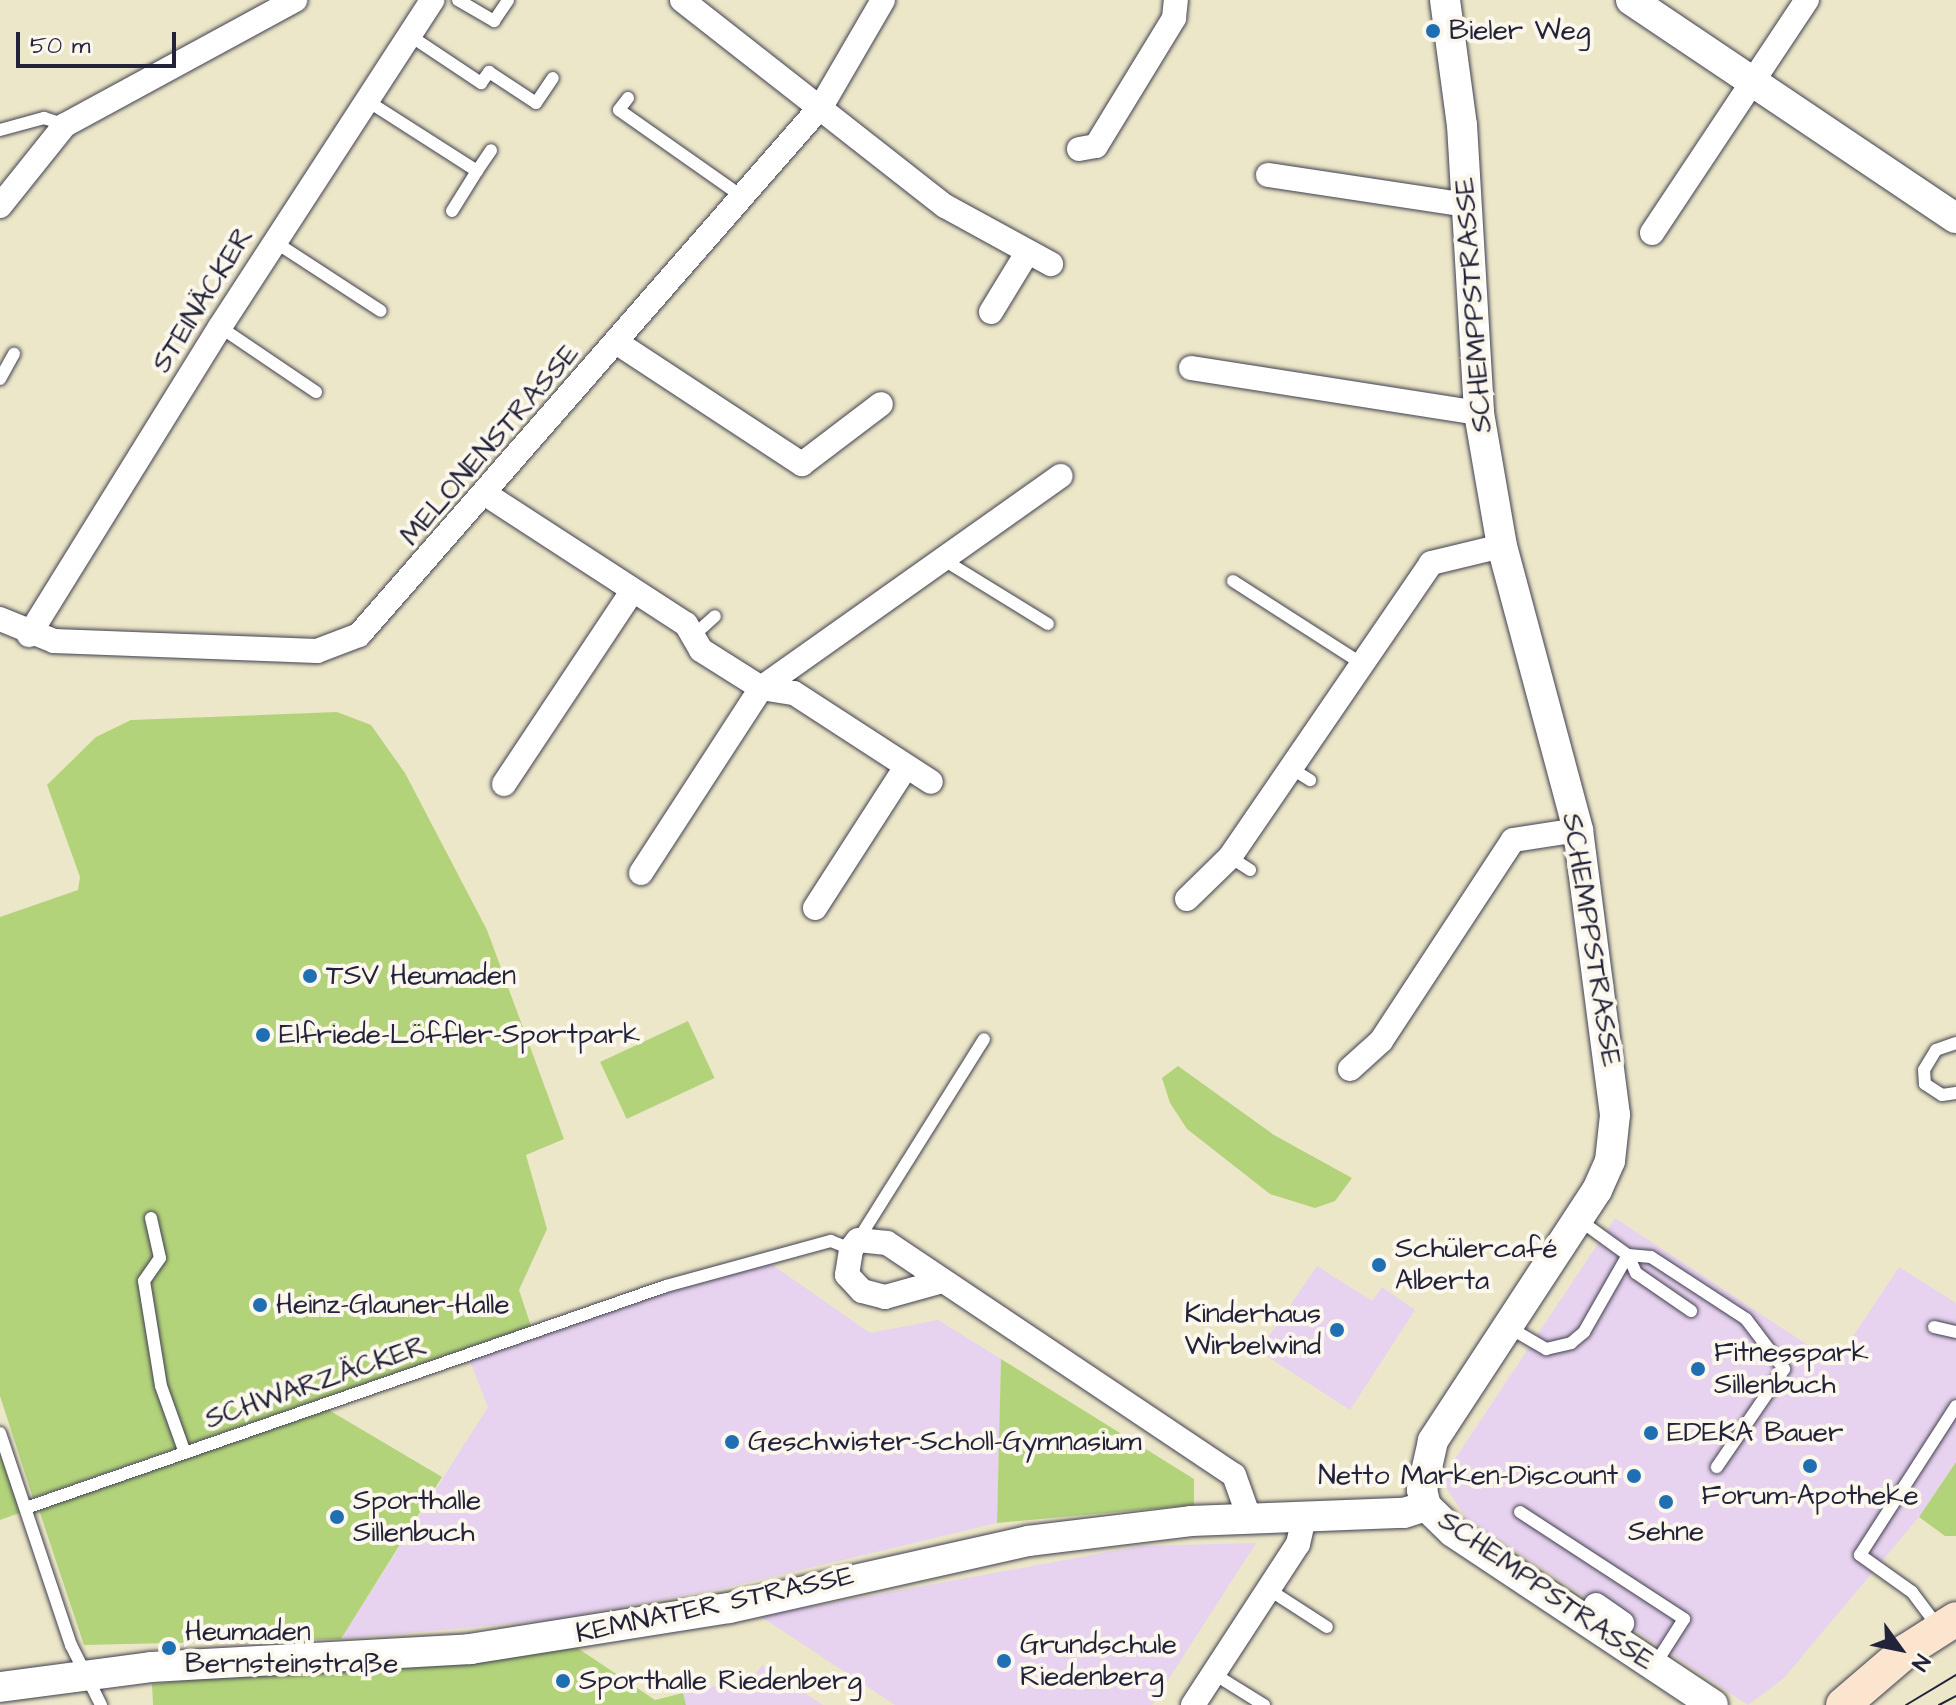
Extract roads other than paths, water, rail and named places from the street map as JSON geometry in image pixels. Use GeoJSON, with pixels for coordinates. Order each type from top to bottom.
{"type":"FeatureCollection","features":[{"type":"Feature","properties":{"kind":"main road"},"geometry":{"type":"LineString","coordinates":[[1843,1705],[1947,1624]]}},
{"type":"Feature","properties":{"kind":"street"},"geometry":{"type":"LineString","coordinates":[[0,206],[65,125],[295,0]]}},
{"type":"Feature","properties":{"kind":"street","name":"STEINÄCKER"},"geometry":{"type":"LineString","coordinates":[[29,635],[220,327],[432,0]]}},
{"type":"Feature","properties":{"kind":"street"},"geometry":{"type":"LineString","coordinates":[[682,0],[822,105],[945,206],[1051,264]]}},
{"type":"Feature","properties":{"kind":"street","name":"MELONENSTRASSE"},"geometry":{"type":"LineString","coordinates":[[0,619],[29,635],[54,641],[317,651],[337,647],[375,621],[619,344],[822,105],[883,0]]}},
{"type":"Feature","properties":{"kind":"street"},"geometry":{"type":"LineString","coordinates":[[1079,149],[1096,146],[1174,18],[1176,0]]}},
{"type":"Feature","properties":{"kind":"street","name":"SCHEMPPSTRASSE"},"geometry":{"type":"LineString","coordinates":[[1445,0],[1462,125],[1479,413],[1502,546],[1578,830],[1615,1115],[1610,1161],[1578,1219],[1433,1441],[1422,1490],[1426,1506],[1453,1532],[1706,1702]]}},
{"type":"Feature","properties":{"kind":"street"},"geometry":{"type":"LineString","coordinates":[[1631,0],[1956,218]]}},
{"type":"Feature","properties":{"kind":"street"},"geometry":{"type":"LineString","coordinates":[[1652,233],[1807,0]]}},
{"type":"Feature","properties":{"kind":"street"},"geometry":{"type":"LineString","coordinates":[[1268,175],[1466,205]]}},
{"type":"Feature","properties":{"kind":"street"},"geometry":{"type":"LineString","coordinates":[[991,312],[1027,253]]}},
{"type":"Feature","properties":{"kind":"street"},"geometry":{"type":"LineString","coordinates":[[619,344],[802,464],[881,404]]}},
{"type":"Feature","properties":{"kind":"street"},"geometry":{"type":"LineString","coordinates":[[1191,368],[1479,413]]}},
{"type":"Feature","properties":{"kind":"street"},"geometry":{"type":"LineString","coordinates":[[641,873],[761,688],[1060,476]]}},
{"type":"Feature","properties":{"kind":"street"},"geometry":{"type":"LineString","coordinates":[[487,495],[686,624],[701,650],[761,688],[794,693],[931,782]]}},
{"type":"Feature","properties":{"kind":"street"},"geometry":{"type":"LineString","coordinates":[[1187,899],[1240,864],[1300,774],[1359,662],[1431,563],[1502,546]]}},
{"type":"Feature","properties":{"kind":"street"},"geometry":{"type":"LineString","coordinates":[[504,784],[632,591]]}},
{"type":"Feature","properties":{"kind":"street"},"geometry":{"type":"LineString","coordinates":[[815,908],[906,767]]}},
{"type":"Feature","properties":{"kind":"street"},"geometry":{"type":"LineString","coordinates":[[1350,1069],[1381,1041],[1513,840],[1578,830]]}},
{"type":"Feature","properties":{"kind":"street"},"geometry":{"type":"LineString","coordinates":[[939,1282],[885,1297],[862,1291],[847,1275],[854,1244],[887,1243],[939,1282],[1234,1475],[1250,1520]]}},
{"type":"Feature","properties":{"kind":"street","name":"KEMNATER STRASSE"},"geometry":{"type":"LineString","coordinates":[[0,1687],[83,1673],[528,1641],[729,1608],[1028,1541],[1191,1521],[1404,1513],[1426,1506]]}},
{"type":"Feature","properties":{"kind":"street"},"geometry":{"type":"LineString","coordinates":[[1193,1705],[1298,1544],[1304,1517]]}},
{"type":"Feature","properties":{"kind":"street"},"geometry":{"type":"LineString","coordinates":[[1596,1605],[1622,1623]]}},
{"type":"Feature","properties":{"kind":"street"},"geometry":{"type":"LineString","coordinates":[[1567,1625],[1594,1643]]}},
{"type":"Feature","properties":{"kind":"lane"},"geometry":{"type":"LineString","coordinates":[[458,0],[494,21],[508,0]]}},
{"type":"Feature","properties":{"kind":"lane"},"geometry":{"type":"LineString","coordinates":[[409,35],[481,83],[489,72],[536,103],[553,78]]}},
{"type":"Feature","properties":{"kind":"lane"},"geometry":{"type":"LineString","coordinates":[[628,98],[619,110],[744,198]]}},
{"type":"Feature","properties":{"kind":"lane"},"geometry":{"type":"LineString","coordinates":[[366,100],[477,171]]}},
{"type":"Feature","properties":{"kind":"lane"},"geometry":{"type":"LineString","coordinates":[[0,130],[44,118],[65,125]]}},
{"type":"Feature","properties":{"kind":"lane"},"geometry":{"type":"LineString","coordinates":[[452,211],[491,150]]}},
{"type":"Feature","properties":{"kind":"lane"},"geometry":{"type":"LineString","coordinates":[[275,242],[381,311]]}},
{"type":"Feature","properties":{"kind":"lane"},"geometry":{"type":"LineString","coordinates":[[220,327],[316,392]]}},
{"type":"Feature","properties":{"kind":"lane"},"geometry":{"type":"LineString","coordinates":[[0,379],[14,354]]}},
{"type":"Feature","properties":{"kind":"lane"},"geometry":{"type":"LineString","coordinates":[[944,560],[1048,624]]}},
{"type":"Feature","properties":{"kind":"lane"},"geometry":{"type":"LineString","coordinates":[[1233,581],[1359,662]]}},
{"type":"Feature","properties":{"kind":"lane"},"geometry":{"type":"LineString","coordinates":[[694,635],[715,616]]}},
{"type":"Feature","properties":{"kind":"lane"},"geometry":{"type":"LineString","coordinates":[[854,1244],[984,1039]]}},
{"type":"Feature","properties":{"kind":"lane"},"geometry":{"type":"LineString","coordinates":[[1956,1043],[1936,1050],[1924,1070],[1925,1084],[1942,1095],[1956,1093]]}},
{"type":"Feature","properties":{"kind":"lane"},"geometry":{"type":"LineString","coordinates":[[151,1218],[160,1258],[144,1281],[161,1386],[185,1453]]}},
{"type":"Feature","properties":{"kind":"lane"},"geometry":{"type":"LineString","coordinates":[[1578,1219],[1628,1255],[1636,1273],[1691,1311]]}},
{"type":"Feature","properties":{"kind":"lane","name":"SCHWARZÄCKER"},"geometry":{"type":"LineString","coordinates":[[26,1508],[666,1286],[831,1241],[854,1244]]}},
{"type":"Feature","properties":{"kind":"lane"},"geometry":{"type":"LineString","coordinates":[[1507,1326],[1546,1349],[1571,1343],[1584,1332],[1628,1255]]}},
{"type":"Feature","properties":{"kind":"lane"},"geometry":{"type":"LineString","coordinates":[[1628,1255],[1651,1257],[1746,1319],[1784,1369],[1717,1467]]}},
{"type":"Feature","properties":{"kind":"lane"},"geometry":{"type":"LineString","coordinates":[[1934,1327],[1956,1332]]}},
{"type":"Feature","properties":{"kind":"lane"},"geometry":{"type":"LineString","coordinates":[[1947,1624],[1912,1592],[1860,1555],[1956,1406]]}},
{"type":"Feature","properties":{"kind":"lane"},"geometry":{"type":"LineString","coordinates":[[0,1433],[83,1673],[101,1705]]}},
{"type":"Feature","properties":{"kind":"lane"},"geometry":{"type":"LineString","coordinates":[[1520,1512],[1684,1619],[1654,1666]]}},
{"type":"Feature","properties":{"kind":"lane"},"geometry":{"type":"LineString","coordinates":[[1268,1589],[1327,1627]]}},
{"type":"Feature","properties":{"kind":"lane"},"geometry":{"type":"LineString","coordinates":[[1214,1674],[1264,1705]]}},
{"type":"Feature","properties":{"kind":"tram line"},"geometry":{"type":"LineString","coordinates":[[1906,1705],[1956,1675]]}},
{"type":"Feature","properties":{"kind":"tram line"},"geometry":{"type":"LineString","coordinates":[[1939,1705],[1956,1696]]}},
{"type":"Feature","properties":{"kind":"place","name":"Bieler Weg"},"geometry":{"type":"Point","coordinates":[1433,31]}},
{"type":"Feature","properties":{"kind":"place","name":"TSV Heumaden"},"geometry":{"type":"Point","coordinates":[310,976]}},
{"type":"Feature","properties":{"kind":"place","name":"Elfriede-Löffler-Sportpark"},"geometry":{"type":"Point","coordinates":[263,1035]}},
{"type":"Feature","properties":{"kind":"place","name":"Schülercafé Alberta"},"geometry":{"type":"Point","coordinates":[1379,1265]}},
{"type":"Feature","properties":{"kind":"place","name":"Heinz-Glauner-Halle"},"geometry":{"type":"Point","coordinates":[260,1305]}},
{"type":"Feature","properties":{"kind":"place","name":"Kinderhaus Wirbelwind"},"geometry":{"type":"Point","coordinates":[1337,1330]}},
{"type":"Feature","properties":{"kind":"place","name":"Fitnesspark Sillenbuch"},"geometry":{"type":"Point","coordinates":[1698,1369]}},
{"type":"Feature","properties":{"kind":"place","name":"EDEKA Bauer"},"geometry":{"type":"Point","coordinates":[1651,1433]}},
{"type":"Feature","properties":{"kind":"place","name":"Geschwister-Scholl-Gymnasium"},"geometry":{"type":"Point","coordinates":[732,1442]}},
{"type":"Feature","properties":{"kind":"place","name":"Forum-Apotheke"},"geometry":{"type":"Point","coordinates":[1810,1466]}},
{"type":"Feature","properties":{"kind":"place","name":"Netto Marken-Discount"},"geometry":{"type":"Point","coordinates":[1634,1476]}},
{"type":"Feature","properties":{"kind":"place","name":"Sehne"},"geometry":{"type":"Point","coordinates":[1666,1502]}},
{"type":"Feature","properties":{"kind":"place","name":"Sporthalle Sillenbuch"},"geometry":{"type":"Point","coordinates":[337,1517]}},
{"type":"Feature","properties":{"kind":"place","name":"Heumaden Bernsteinstraße"},"geometry":{"type":"Point","coordinates":[169,1648]}},
{"type":"Feature","properties":{"kind":"place","name":"Grundschule Riedenberg"},"geometry":{"type":"Point","coordinates":[1004,1661]}},
{"type":"Feature","properties":{"kind":"place","name":"Sporthalle Riedenberg"},"geometry":{"type":"Point","coordinates":[563,1681]}}]}
